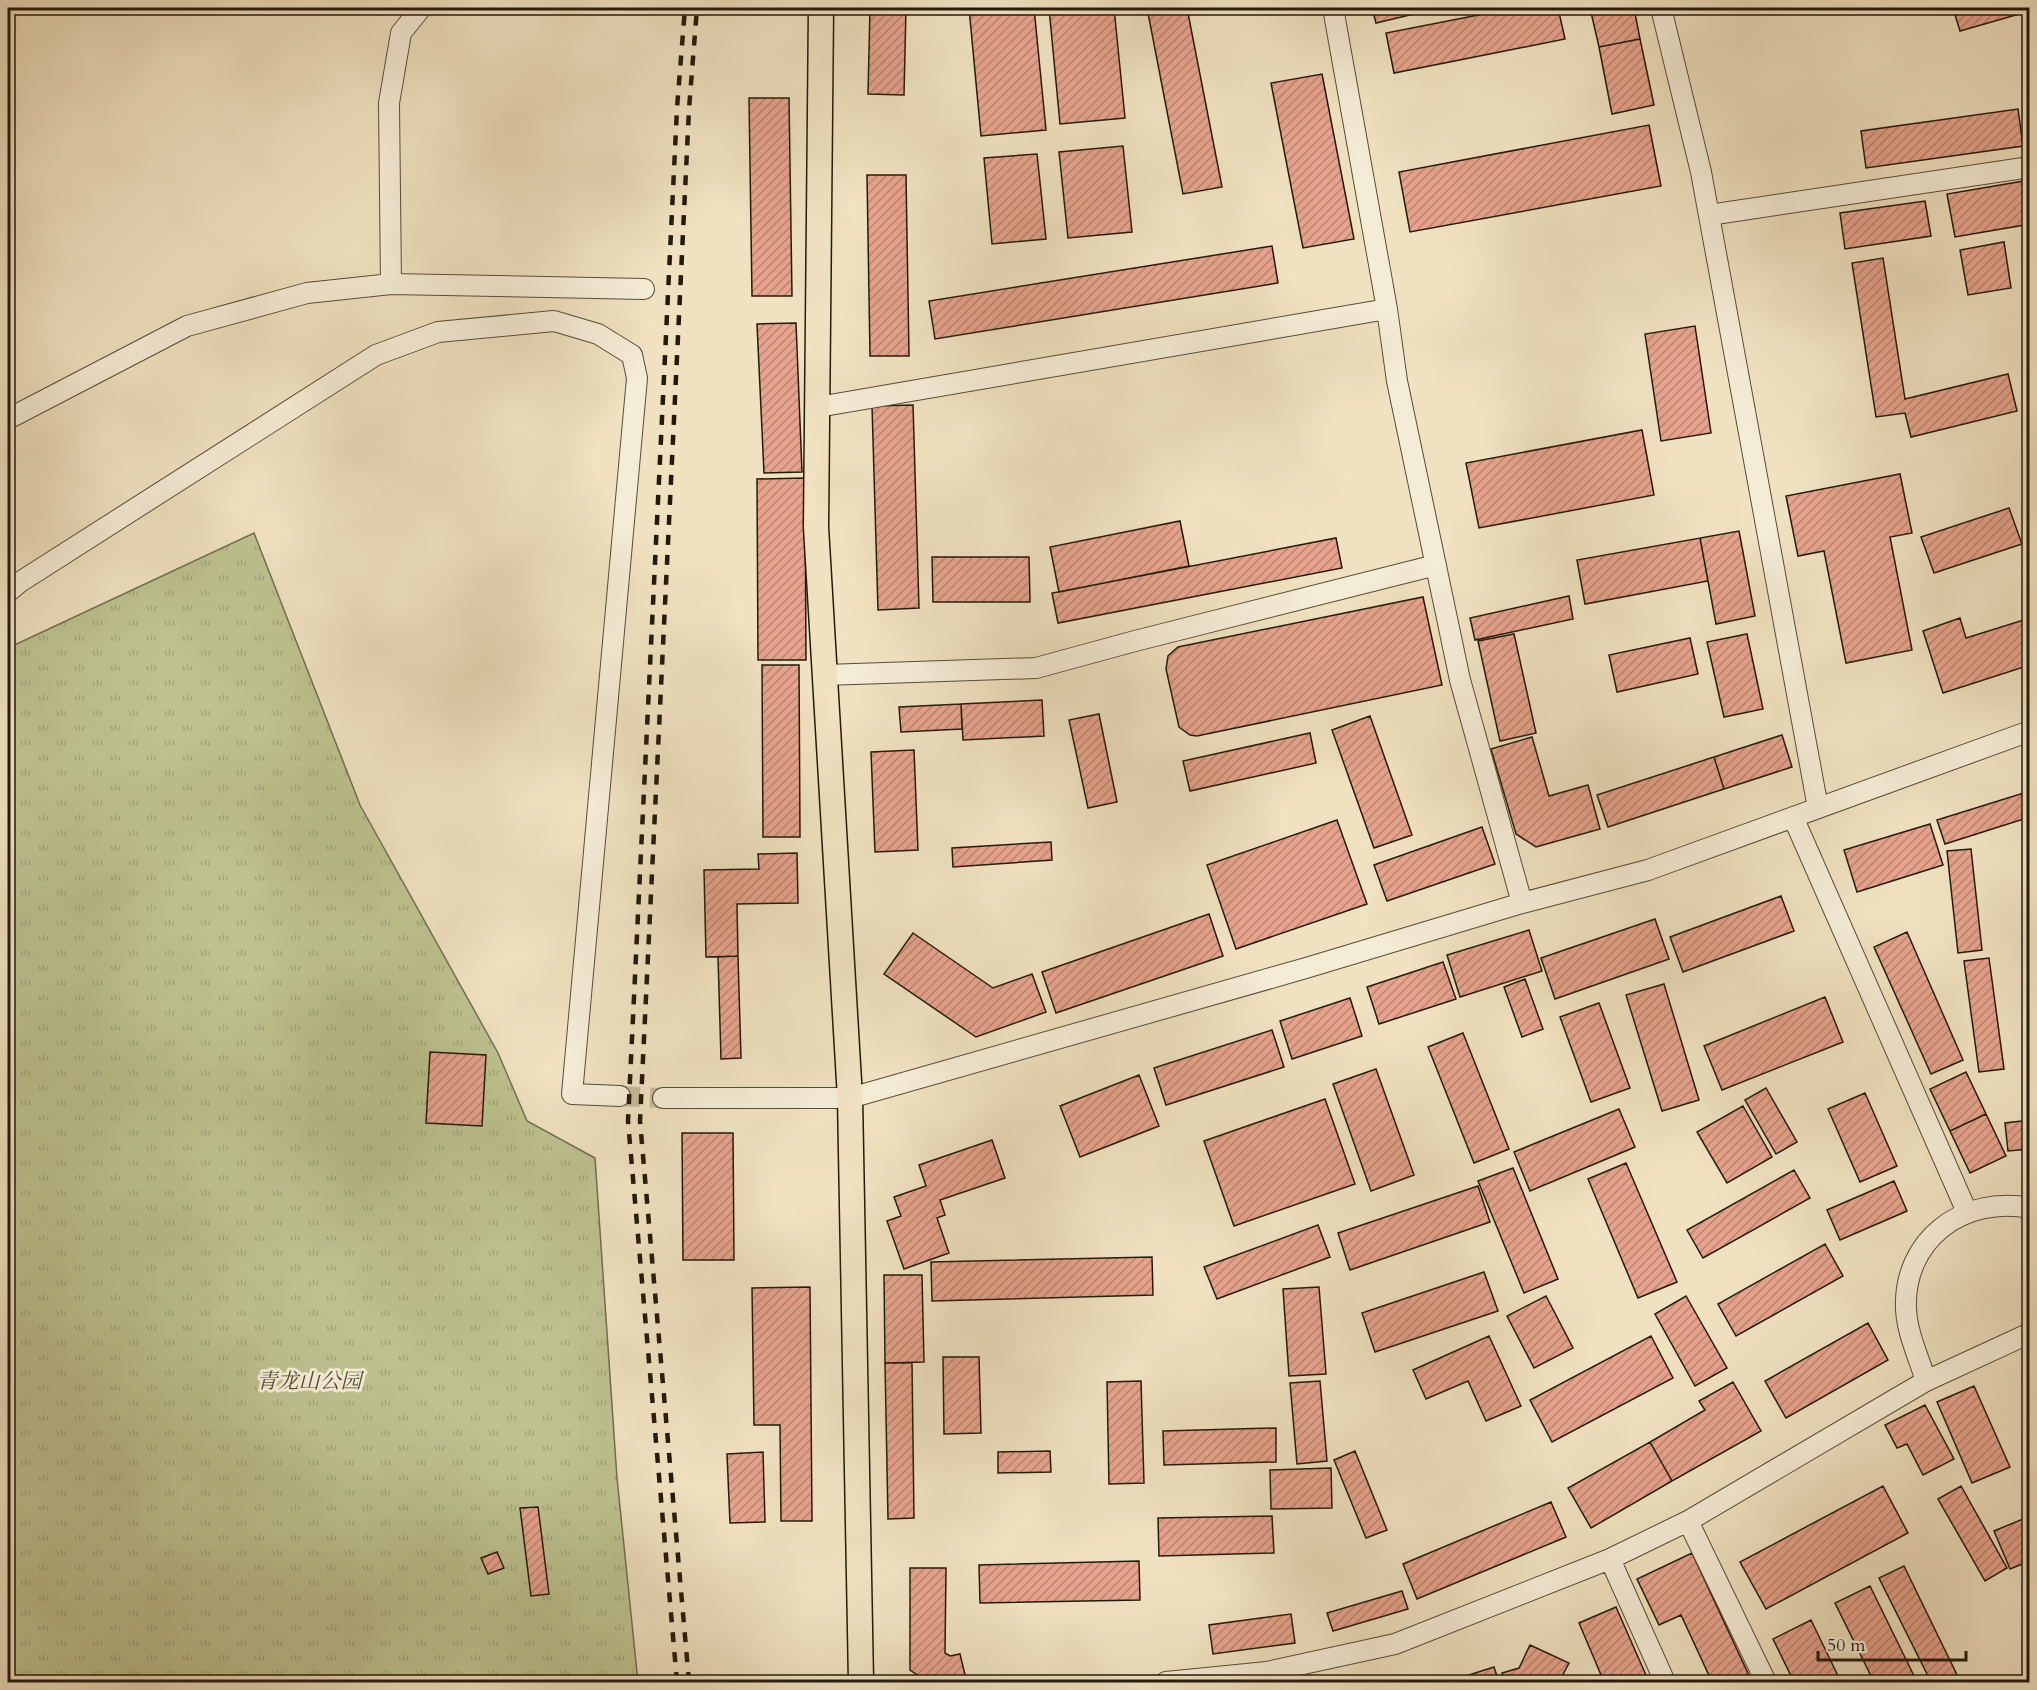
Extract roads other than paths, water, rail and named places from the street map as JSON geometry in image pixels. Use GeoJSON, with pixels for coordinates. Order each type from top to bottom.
{"type":"FeatureCollection","features":[{"type":"Feature","properties":{"kind":"main road"},"geometry":{"type":"LineString","coordinates":[[821,8],[816,527],[850,1098],[861,1683]]}},
{"type":"Feature","properties":{"kind":"street"},"geometry":{"type":"LineString","coordinates":[[391,284],[389,103],[401,33],[421,8]]}},
{"type":"Feature","properties":{"kind":"street"},"geometry":{"type":"LineString","coordinates":[[1333,8],[1387,309],[1397,381],[1460,680],[1522,903]]}},
{"type":"Feature","properties":{"kind":"street"},"geometry":{"type":"LineString","coordinates":[[1661,8],[1701,172],[1818,808]]}},
{"type":"Feature","properties":{"kind":"street"},"geometry":{"type":"LineString","coordinates":[[1709,215],[2030,167]]}},
{"type":"Feature","properties":{"kind":"street"},"geometry":{"type":"LineString","coordinates":[[8,419],[187,326],[307,293],[391,284],[644,289]]}},
{"type":"Feature","properties":{"kind":"street"},"geometry":{"type":"LineString","coordinates":[[818,407],[1387,309]]}},
{"type":"Feature","properties":{"kind":"street"},"geometry":{"type":"LineString","coordinates":[[8,592],[20,582],[376,355],[438,332],[554,321],[598,334],[632,356],[637,378],[572,1094],[620,1096]]}},
{"type":"Feature","properties":{"kind":"street"},"geometry":{"type":"LineString","coordinates":[[825,675],[1035,668],[1135,640],[1436,565]]}},
{"type":"Feature","properties":{"kind":"street"},"geometry":{"type":"LineString","coordinates":[[663,1098],[850,1098],[1522,903],[1648,870],[2030,731]]}},
{"type":"Feature","properties":{"kind":"street"},"geometry":{"type":"LineString","coordinates":[[1793,817],[1967,1212]]}},
{"type":"Feature","properties":{"kind":"street"},"geometry":{"type":"LineString","coordinates":[[1926,1381],[1908,1327],[1906,1296],[1913,1266],[1929,1240],[1947,1224],[1967,1212],[2000,1205],[2030,1208]]}},
{"type":"Feature","properties":{"kind":"street"},"geometry":{"type":"LineString","coordinates":[[1166,1683],[1268,1677],[1395,1644],[1610,1559],[1688,1521],[1926,1381],[2030,1333]]}},
{"type":"Feature","properties":{"kind":"street"},"geometry":{"type":"LineString","coordinates":[[1688,1521],[1766,1683]]}},
{"type":"Feature","properties":{"kind":"street"},"geometry":{"type":"LineString","coordinates":[[1610,1559],[1665,1683]]}},
{"type":"Feature","properties":{"kind":"tunnel"},"geometry":{"type":"LineString","coordinates":[[620,1096],[663,1098]]}},
{"type":"Feature","properties":{"kind":"railway"},"geometry":{"type":"LineString","coordinates":[[677,1682],[628,1121],[677,108],[685,8]]}},
{"type":"Feature","properties":{"kind":"railway"},"geometry":{"type":"LineString","coordinates":[[689,1682],[640,1121],[689,109],[697,8]]}},
{"type":"Feature","properties":{"kind":"park label","name":"青龙山公园"},"geometry":{"type":"Point","coordinates":[309,1381]}}]}
